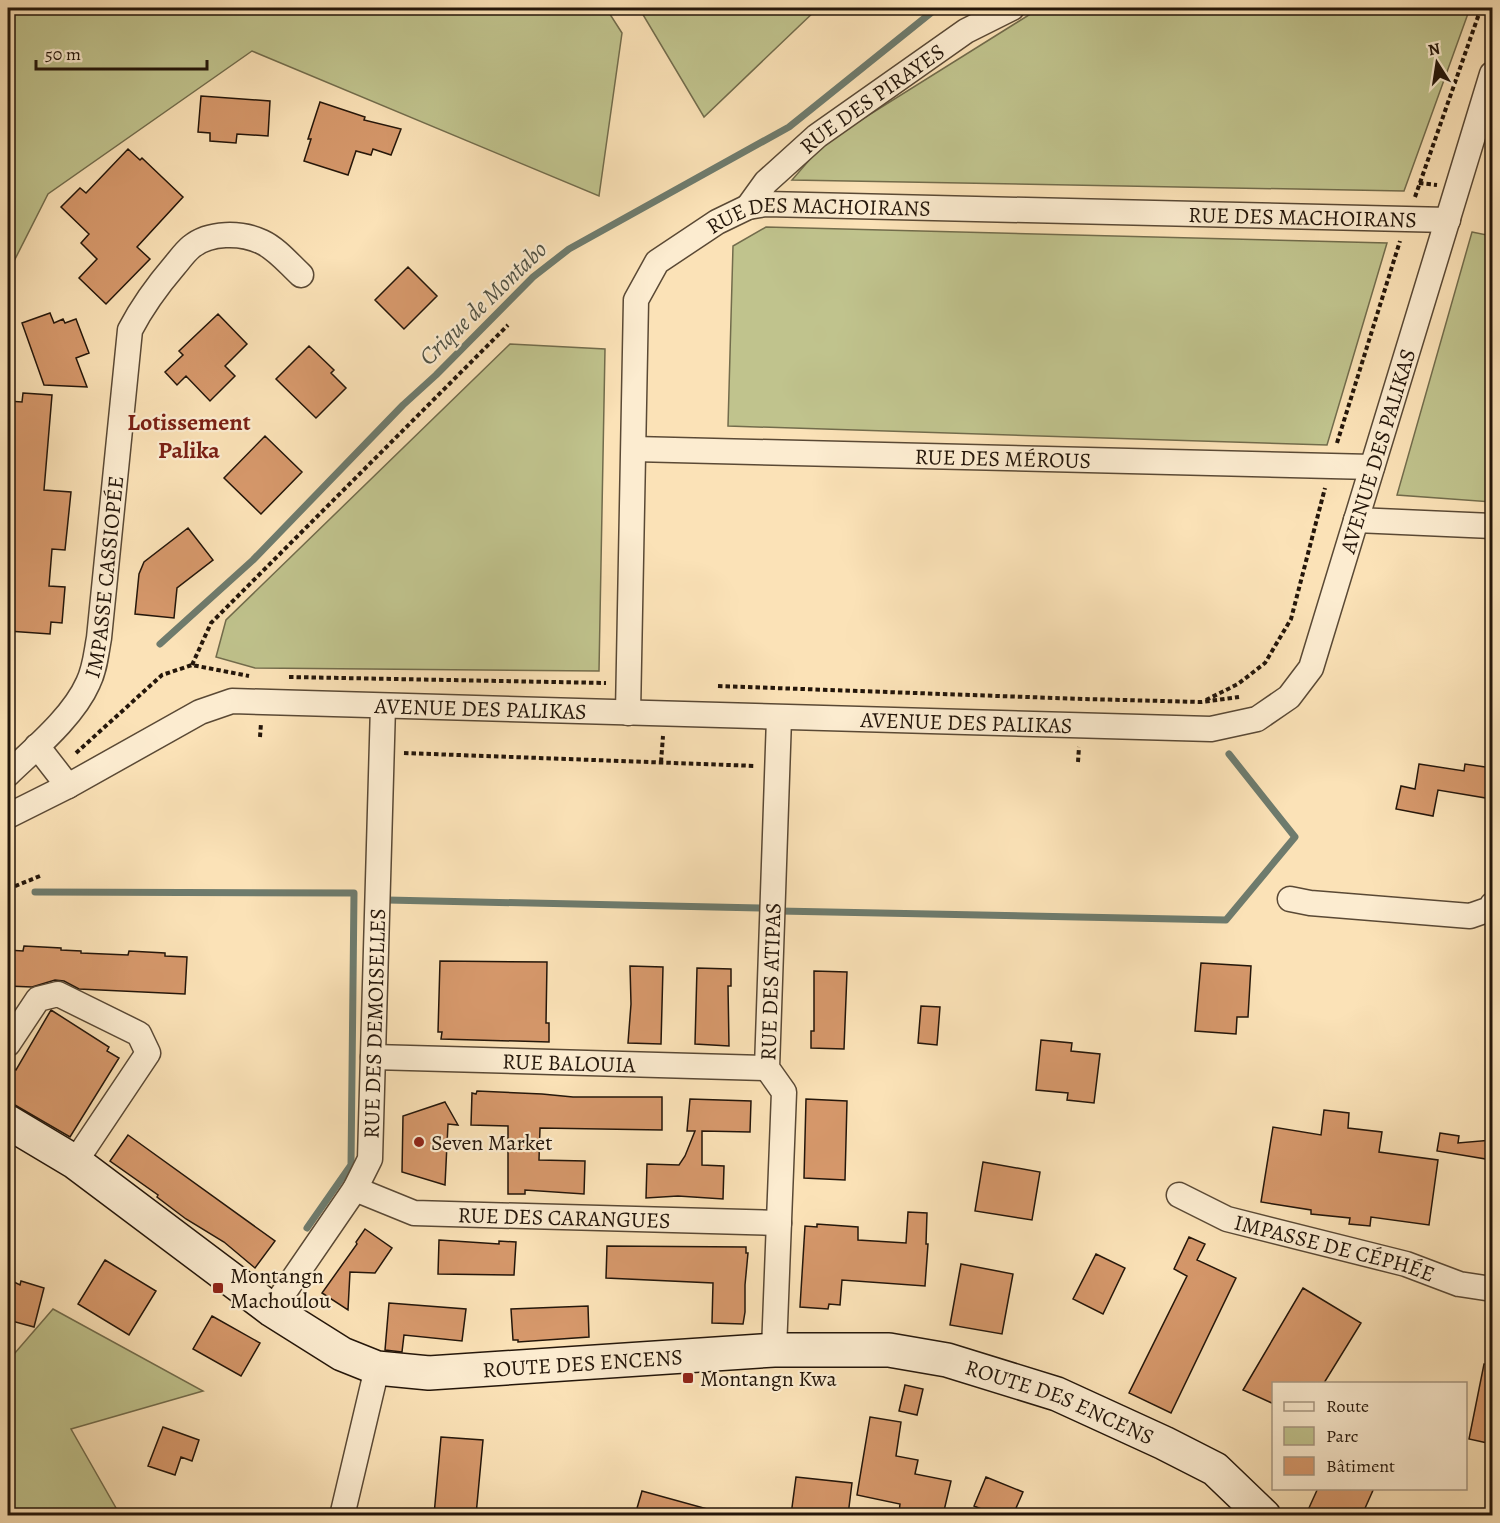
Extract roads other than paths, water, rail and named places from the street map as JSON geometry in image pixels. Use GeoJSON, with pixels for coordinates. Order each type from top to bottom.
{"type":"FeatureCollection","features":[{"type":"Feature","properties":{"kind":"street","name":"RUE DES PIRAYES"},"geometry":{"type":"LineString","coordinates":[[748,207],[766,182],[817,136],[966,31],[1012,8]]}},
{"type":"Feature","properties":{"kind":"street","name":"AVENUE DES PALIKAS"},"geometry":{"type":"LineString","coordinates":[[8,816],[68,786],[200,712],[232,701],[1211,729],[1257,719],[1289,698],[1311,668],[1492,74]]}},
{"type":"Feature","properties":{"kind":"street","name":"RUE DES MACHOIRANS"},"geometry":{"type":"LineString","coordinates":[[628,712],[636,300],[657,262],[717,222],[748,207],[777,204],[1448,220]]}},
{"type":"Feature","properties":{"kind":"street","name":"IMPASSE CASSIOPÉE"},"geometry":{"type":"LineString","coordinates":[[8,774],[70,711],[87,686],[94,667],[99,638],[130,330],[140,310],[152,292],[192,246],[216,236],[243,235],[262,242],[276,251],[301,275]]}},
{"type":"Feature","properties":{"kind":"street","name":"RUE DES MÉROUS"},"geometry":{"type":"LineString","coordinates":[[634,449],[1372,467]]}},
{"type":"Feature","properties":{"kind":"street"},"geometry":{"type":"LineString","coordinates":[[1356,520],[1492,526]]}},
{"type":"Feature","properties":{"kind":"street","name":"RUE DES DEMOISELLES"},"geometry":{"type":"LineString","coordinates":[[272,1310],[355,1189],[370,1159],[383,706]]}},
{"type":"Feature","properties":{"kind":"street","name":"RUE DES ATIPAS"},"geometry":{"type":"LineString","coordinates":[[774,1350],[784,1092],[767,1068],[779,718]]}},
{"type":"Feature","properties":{"kind":"street"},"geometry":{"type":"LineString","coordinates":[[37,746],[68,786]]}},
{"type":"Feature","properties":{"kind":"street"},"geometry":{"type":"LineString","coordinates":[[1290,899],[1322,904],[1470,916],[1490,909],[1492,905]]}},
{"type":"Feature","properties":{"kind":"street"},"geometry":{"type":"LineString","coordinates":[[8,1044],[38,999],[58,994],[139,1034],[148,1053],[75,1162]]}},
{"type":"Feature","properties":{"kind":"street","name":"RUE BALOUIA"},"geometry":{"type":"LineString","coordinates":[[373,1058],[767,1068]]}},
{"type":"Feature","properties":{"kind":"street","name":"ROUTE DES ENCENS"},"geometry":{"type":"LineString","coordinates":[[8,1122],[75,1162],[272,1310],[342,1354],[377,1368],[429,1373],[774,1350],[850,1349],[900,1352],[947,1360],[1057,1394],[1215,1469],[1264,1515]]}},
{"type":"Feature","properties":{"kind":"street","name":"RUE DES CARANGUES"},"geometry":{"type":"LineString","coordinates":[[355,1189],[414,1213],[779,1223]]}},
{"type":"Feature","properties":{"kind":"street","name":"IMPASSE DE CÉPHÉE"},"geometry":{"type":"LineString","coordinates":[[1179,1195],[1227,1219],[1406,1264],[1459,1284],[1492,1289]]}},
{"type":"Feature","properties":{"kind":"street"},"geometry":{"type":"LineString","coordinates":[[342,1515],[377,1368]]}},
{"type":"Feature","properties":{"kind":"waterway","name":"Crique de Montabo"},"geometry":{"type":"LineString","coordinates":[[160,644],[253,560],[403,405],[533,277],[569,249],[789,127],[937,8]]}},
{"type":"Feature","properties":{"kind":"waterway"},"geometry":{"type":"LineString","coordinates":[[779,911],[1226,920],[1295,837],[1229,754]]}},
{"type":"Feature","properties":{"kind":"waterway"},"geometry":{"type":"LineString","coordinates":[[35,892],[354,893],[351,1165],[307,1228]]}},
{"type":"Feature","properties":{"kind":"waterway"},"geometry":{"type":"LineString","coordinates":[[387,900],[760,908]]}},
{"type":"Feature","properties":{"kind":"place","name":"Seven Market"},"geometry":{"type":"Point","coordinates":[419,1142]}},
{"type":"Feature","properties":{"kind":"place","name":"Montangn Machoulou"},"geometry":{"type":"Point","coordinates":[218,1288]}},
{"type":"Feature","properties":{"kind":"place","name":"Montangn Kwa"},"geometry":{"type":"Point","coordinates":[688,1378]}},
{"type":"Feature","properties":{"kind":"district","name":"Lotissement Palika"},"geometry":{"type":"Point","coordinates":[189,436]}}]}
